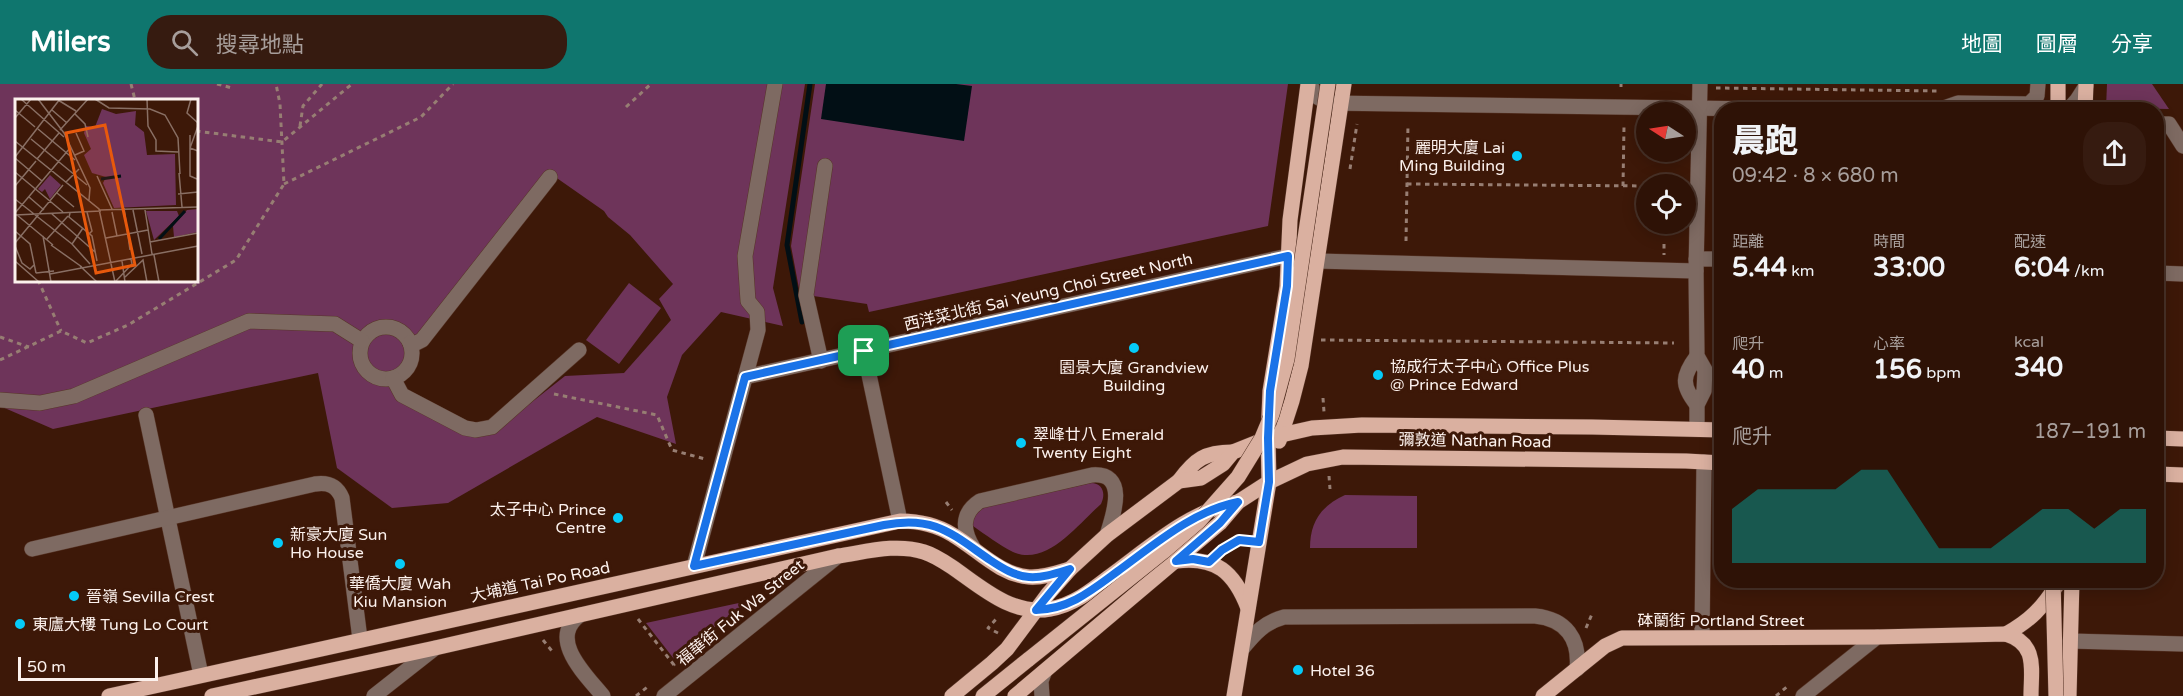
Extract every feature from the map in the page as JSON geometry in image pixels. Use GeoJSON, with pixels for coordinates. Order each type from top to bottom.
{"type":"FeatureCollection","features":[{"type":"Feature","properties":{"kind":"main road"},"geometry":{"type":"LineString","coordinates":[[1275,436],[1270,391],[1287,286],[1290,220],[1309,84]]}},
{"type":"Feature","properties":{"kind":"main road"},"geometry":{"type":"LineString","coordinates":[[983,696],[1199,521],[1221,498],[1252,455],[1272,414],[1287,359],[1328,84]]}},
{"type":"Feature","properties":{"kind":"main road"},"geometry":{"type":"LineString","coordinates":[[1234,696],[1275,436],[1301,366],[1344,84]]}},
{"type":"Feature","properties":{"kind":"main road"},"geometry":{"type":"LineString","coordinates":[[2058,84],[2058,102]]}},
{"type":"Feature","properties":{"kind":"main road"},"geometry":{"type":"LineString","coordinates":[[2085,102],[2086,85]]}},
{"type":"Feature","properties":{"kind":"main road","name":"彌敦道 Nathan Road"},"geometry":{"type":"LineString","coordinates":[[951,696],[1007,649],[1070,569],[1107,536],[1179,481],[1193,462],[1200,458],[1219,452],[1233,452],[1275,436],[1312,428],[1362,425],[1714,429]]}},
{"type":"Feature","properties":{"kind":"main road"},"geometry":{"type":"LineString","coordinates":[[2164,438],[2183,439]]}},
{"type":"Feature","properties":{"kind":"main road","name":"彌敦道 Nathan Road"},"geometry":{"type":"LineString","coordinates":[[1238,502],[1269,482],[1307,464],[1343,457],[1714,463]]}},
{"type":"Feature","properties":{"kind":"main road"},"geometry":{"type":"LineString","coordinates":[[2164,474],[2183,475]]}},
{"type":"Feature","properties":{"kind":"main road"},"geometry":{"type":"LineString","coordinates":[[1015,696],[1220,523],[1238,502]]}},
{"type":"Feature","properties":{"kind":"main road"},"geometry":{"type":"LineString","coordinates":[[212,696],[247,693],[838,556],[891,548],[927,552],[995,597],[1010,604],[1036,610],[1048,609],[1082,598],[1182,526],[1218,506],[1238,502]]}},
{"type":"Feature","properties":{"kind":"main road","name":"大埔道 Tai Po Road"},"geometry":{"type":"LineString","coordinates":[[109,696],[900,521],[921,522],[939,527],[998,565],[1020,575],[1040,577],[1070,569]]}},
{"type":"Feature","properties":{"kind":"main road"},"geometry":{"type":"LineString","coordinates":[[1176,561],[1193,559],[1209,562],[1223,569],[1234,580],[1248,609]]}},
{"type":"Feature","properties":{"kind":"main road"},"geometry":{"type":"LineString","coordinates":[[2053,588],[2056,696]]}},
{"type":"Feature","properties":{"kind":"main road"},"geometry":{"type":"LineString","coordinates":[[2006,634],[2020,626],[2043,606],[2055,588]]}},
{"type":"Feature","properties":{"kind":"main road"},"geometry":{"type":"LineString","coordinates":[[2068,696],[2072,588]]}},
{"type":"Feature","properties":{"kind":"main road"},"geometry":{"type":"LineString","coordinates":[[2006,634],[2016,637],[2025,644],[2030,653],[2031,696]]}},
{"type":"Feature","properties":{"kind":"main road","name":"砵蘭街 Portland Street"},"geometry":{"type":"LineString","coordinates":[[1543,696],[1605,646],[1622,638],[2006,634]]}},
{"type":"Feature","properties":{"kind":"street"},"geometry":{"type":"LineString","coordinates":[[694,566],[758,330],[757,312],[748,301],[745,256],[775,84]]}},
{"type":"Feature","properties":{"kind":"street"},"geometry":{"type":"LineString","coordinates":[[1309,84],[1322,101],[1341,103],[1714,108]]}},
{"type":"Feature","properties":{"kind":"street"},"geometry":{"type":"LineString","coordinates":[[1697,428],[1698,405],[1704,391],[1705,370],[1697,356],[1696,265],[1700,84]]}},
{"type":"Feature","properties":{"kind":"street"},"geometry":{"type":"LineString","coordinates":[[2031,102],[2037,96],[2038,84]]}},
{"type":"Feature","properties":{"kind":"street"},"geometry":{"type":"LineString","coordinates":[[2075,102],[2086,85]]}},
{"type":"Feature","properties":{"kind":"street"},"geometry":{"type":"LineString","coordinates":[[2164,131],[2183,146]]}},
{"type":"Feature","properties":{"kind":"street"},"geometry":{"type":"LineString","coordinates":[[821,361],[806,295],[825,166]]}},
{"type":"Feature","properties":{"kind":"street"},"geometry":{"type":"LineString","coordinates":[[410,344],[422,340],[550,177]]}},
{"type":"Feature","properties":{"kind":"street","name":"西洋菜北街 Sai Yeung Choi Street North"},"geometry":{"type":"LineString","coordinates":[[745,377],[1288,256]]}},
{"type":"Feature","properties":{"kind":"street"},"geometry":{"type":"LineString","coordinates":[[1317,261],[1696,265],[1714,261]]}},
{"type":"Feature","properties":{"kind":"street"},"geometry":{"type":"LineString","coordinates":[[2164,273],[2183,274]]}},
{"type":"Feature","properties":{"kind":"street"},"geometry":{"type":"LineString","coordinates":[[0,400],[23,403],[54,401],[74,396],[99,378],[126,375],[249,321],[335,324],[362,341]]}},
{"type":"Feature","properties":{"kind":"street"},"geometry":{"type":"LineString","coordinates":[[383,327],[399,331],[410,344],[411,360],[401,374],[393,378],[384,380],[376,377],[363,366],[360,349],[362,341],[368,334],[383,327]]}},
{"type":"Feature","properties":{"kind":"street"},"geometry":{"type":"LineString","coordinates":[[393,378],[402,395],[465,428],[476,430],[492,427],[579,350]]}},
{"type":"Feature","properties":{"kind":"street"},"geometry":{"type":"LineString","coordinates":[[864,351],[900,521]]}},
{"type":"Feature","properties":{"kind":"street"},"geometry":{"type":"LineString","coordinates":[[146,415],[201,675]]}},
{"type":"Feature","properties":{"kind":"street"},"geometry":{"type":"LineString","coordinates":[[1702,637],[1704,462]]}},
{"type":"Feature","properties":{"kind":"street"},"geometry":{"type":"LineString","coordinates":[[974,549],[966,534],[965,524],[968,512],[980,501],[1097,475],[1112,482],[1116,494],[1107,536]]}},
{"type":"Feature","properties":{"kind":"street"},"geometry":{"type":"LineString","coordinates":[[32,549],[315,484],[332,485],[342,498],[360,639]]}},
{"type":"Feature","properties":{"kind":"street","name":"福華街 Fuk Wa Street"},"geometry":{"type":"LineString","coordinates":[[664,696],[838,556]]}},
{"type":"Feature","properties":{"kind":"street"},"geometry":{"type":"LineString","coordinates":[[580,615],[574,620],[568,633],[569,649],[603,696]]}},
{"type":"Feature","properties":{"kind":"street"},"geometry":{"type":"LineString","coordinates":[[1242,649],[1260,628],[1272,620],[1284,617],[1535,616],[1547,617],[1566,628],[1578,653],[1577,669]]}},
{"type":"Feature","properties":{"kind":"street"},"geometry":{"type":"LineString","coordinates":[[1803,696],[1877,637]]}},
{"type":"Feature","properties":{"kind":"street"},"geometry":{"type":"LineString","coordinates":[[2070,641],[2183,644]]}},
{"type":"Feature","properties":{"kind":"street"},"geometry":{"type":"LineString","coordinates":[[374,696],[435,648]]}},
{"type":"Feature","properties":{"kind":"street"},"geometry":{"type":"LineString","coordinates":[[1042,696],[1041,681],[1044,673]]}},
{"type":"Feature","properties":{"kind":"path"},"geometry":{"type":"LineString","coordinates":[[131,84],[135,99]]}},
{"type":"Feature","properties":{"kind":"path"},"geometry":{"type":"LineString","coordinates":[[217,84],[232,88]]}},
{"type":"Feature","properties":{"kind":"path"},"geometry":{"type":"LineString","coordinates":[[276,84],[275,93],[280,104],[284,184]]}},
{"type":"Feature","properties":{"kind":"path"},"geometry":{"type":"LineString","coordinates":[[300,127],[303,106],[322,84]]}},
{"type":"Feature","properties":{"kind":"path"},"geometry":{"type":"LineString","coordinates":[[198,131],[282,142],[352,84]]}},
{"type":"Feature","properties":{"kind":"path"},"geometry":{"type":"LineString","coordinates":[[39,282],[61,331],[87,343],[128,325],[236,260],[284,184],[421,117],[453,84]]}},
{"type":"Feature","properties":{"kind":"path"},"geometry":{"type":"LineString","coordinates":[[626,107],[651,84]]}},
{"type":"Feature","properties":{"kind":"path"},"geometry":{"type":"LineString","coordinates":[[1720,88],[1943,92]]}},
{"type":"Feature","properties":{"kind":"path"},"geometry":{"type":"LineString","coordinates":[[1406,241],[1408,124]]}},
{"type":"Feature","properties":{"kind":"path"},"geometry":{"type":"LineString","coordinates":[[1623,186],[1624,126]]}},
{"type":"Feature","properties":{"kind":"path"},"geometry":{"type":"LineString","coordinates":[[1407,184],[1636,186]]}},
{"type":"Feature","properties":{"kind":"path"},"geometry":{"type":"LineString","coordinates":[[0,360],[61,331]]}},
{"type":"Feature","properties":{"kind":"path"},"geometry":{"type":"LineString","coordinates":[[0,337],[28,347]]}},
{"type":"Feature","properties":{"kind":"path"},"geometry":{"type":"LineString","coordinates":[[1322,340],[1674,343]]}},
{"type":"Feature","properties":{"kind":"path"},"geometry":{"type":"LineString","coordinates":[[534,390],[657,414],[672,450],[722,464]]}},
{"type":"Feature","properties":{"kind":"path"},"geometry":{"type":"LineString","coordinates":[[1209,562],[1222,550],[1239,540],[1259,542]]}},
{"type":"Feature","properties":{"kind":"path"},"geometry":{"type":"LineString","coordinates":[[638,619],[674,665]]}},
{"type":"Feature","properties":{"kind":"path"},"geometry":{"type":"LineString","coordinates":[[988,627],[1001,635]]}},
{"type":"Feature","properties":{"kind":"shaded area"},"geometry":{"type":"Polygon","coordinates":[[[0,84],[805,84],[773,288],[783,326],[721,312],[682,355],[667,397],[676,444],[597,417],[448,503],[392,508],[337,468],[318,373],[53,429],[0,406],[0,84]],[[551,174],[459,284],[389,384],[463,435],[476,437],[504,424],[565,376],[624,373],[671,320],[659,299],[673,284],[630,235],[604,211],[551,174]]]}},
{"type":"Feature","properties":{"kind":"shaded area"},"geometry":{"type":"Polygon","coordinates":[[[815,84],[1288,84],[1268,226],[869,312],[867,304],[800,294],[791,246],[815,84]]]}},
{"type":"Feature","properties":{"kind":"shaded area"},"geometry":{"type":"Polygon","coordinates":[[[826,84],[972,86],[964,141],[821,119],[826,84]]]}},
{"type":"Feature","properties":{"kind":"shaded area"},"geometry":{"type":"Polygon","coordinates":[[[2107,84],[2152,84],[2169,109],[2164,109],[2164,102],[2106,102],[2107,84]]]}},
{"type":"Feature","properties":{"kind":"shaded area"},"geometry":{"type":"Polygon","coordinates":[[[629,283],[661,308],[619,364],[586,340],[629,283]]]}},
{"type":"Feature","properties":{"kind":"shaded area"},"geometry":{"type":"Polygon","coordinates":[[[1091,483],[1101,487],[1103,496],[1101,504],[1061,541],[1038,554],[1026,555],[1013,552],[973,526],[974,517],[985,507],[1091,483]]]}},
{"type":"Feature","properties":{"kind":"shaded area"},"geometry":{"type":"Polygon","coordinates":[[[1345,495],[1417,496],[1417,548],[1310,548],[1312,530],[1319,516],[1329,504],[1345,495]]]}},
{"type":"Feature","properties":{"kind":"shaded area"},"geometry":{"type":"Polygon","coordinates":[[[748,601],[674,659],[646,623],[748,601]]]}},
{"type":"Feature","properties":{"kind":"waterway"},"geometry":{"type":"LineString","coordinates":[[802,322],[787,245],[810,84]]}},
{"type":"Feature","properties":{"kind":"place","name":"麗明大廈 Lai Ming Building"},"geometry":{"type":"Point","coordinates":[1517,156]}},
{"type":"Feature","properties":{"kind":"place","name":"園景大廈 Grandview Building"},"geometry":{"type":"Point","coordinates":[1134,348]}},
{"type":"Feature","properties":{"kind":"place","name":"協成行太子中心 Office Plus @ Prince Edward"},"geometry":{"type":"Point","coordinates":[1378,375]}},
{"type":"Feature","properties":{"kind":"place","name":"翠峰廿八 Emerald Twenty Eight"},"geometry":{"type":"Point","coordinates":[1021,443]}},
{"type":"Feature","properties":{"kind":"place","name":"太子中心 Prince Centre"},"geometry":{"type":"Point","coordinates":[618,518]}},
{"type":"Feature","properties":{"kind":"place","name":"新豪大廈 Sun Ho House"},"geometry":{"type":"Point","coordinates":[278,543]}},
{"type":"Feature","properties":{"kind":"place","name":"華僑大廈 Wah Kiu Mansion"},"geometry":{"type":"Point","coordinates":[400,564]}},
{"type":"Feature","properties":{"kind":"place","name":"晉嶺 Sevilla Crest"},"geometry":{"type":"Point","coordinates":[74,596]}},
{"type":"Feature","properties":{"kind":"place","name":"東廬大樓 Tung Lo Court"},"geometry":{"type":"Point","coordinates":[20,624]}},
{"type":"Feature","properties":{"kind":"place","name":"Hotel 36"},"geometry":{"type":"Point","coordinates":[1298,670]}},
{"type":"Feature","properties":{"kind":"route"},"geometry":{"type":"LineString","coordinates":[[1288,256],[1287,286],[1270,391],[1269,482],[1259,542],[1239,540],[1222,550],[1209,562],[1193,559],[1176,561],[1220,523],[1238,502],[1218,506],[1166,536],[1082,598],[1066,605],[1036,610],[1070,569],[1040,577],[1020,575],[998,565],[939,527],[915,521],[900,521],[694,566],[745,377],[864,351],[1288,256]]}}]}
